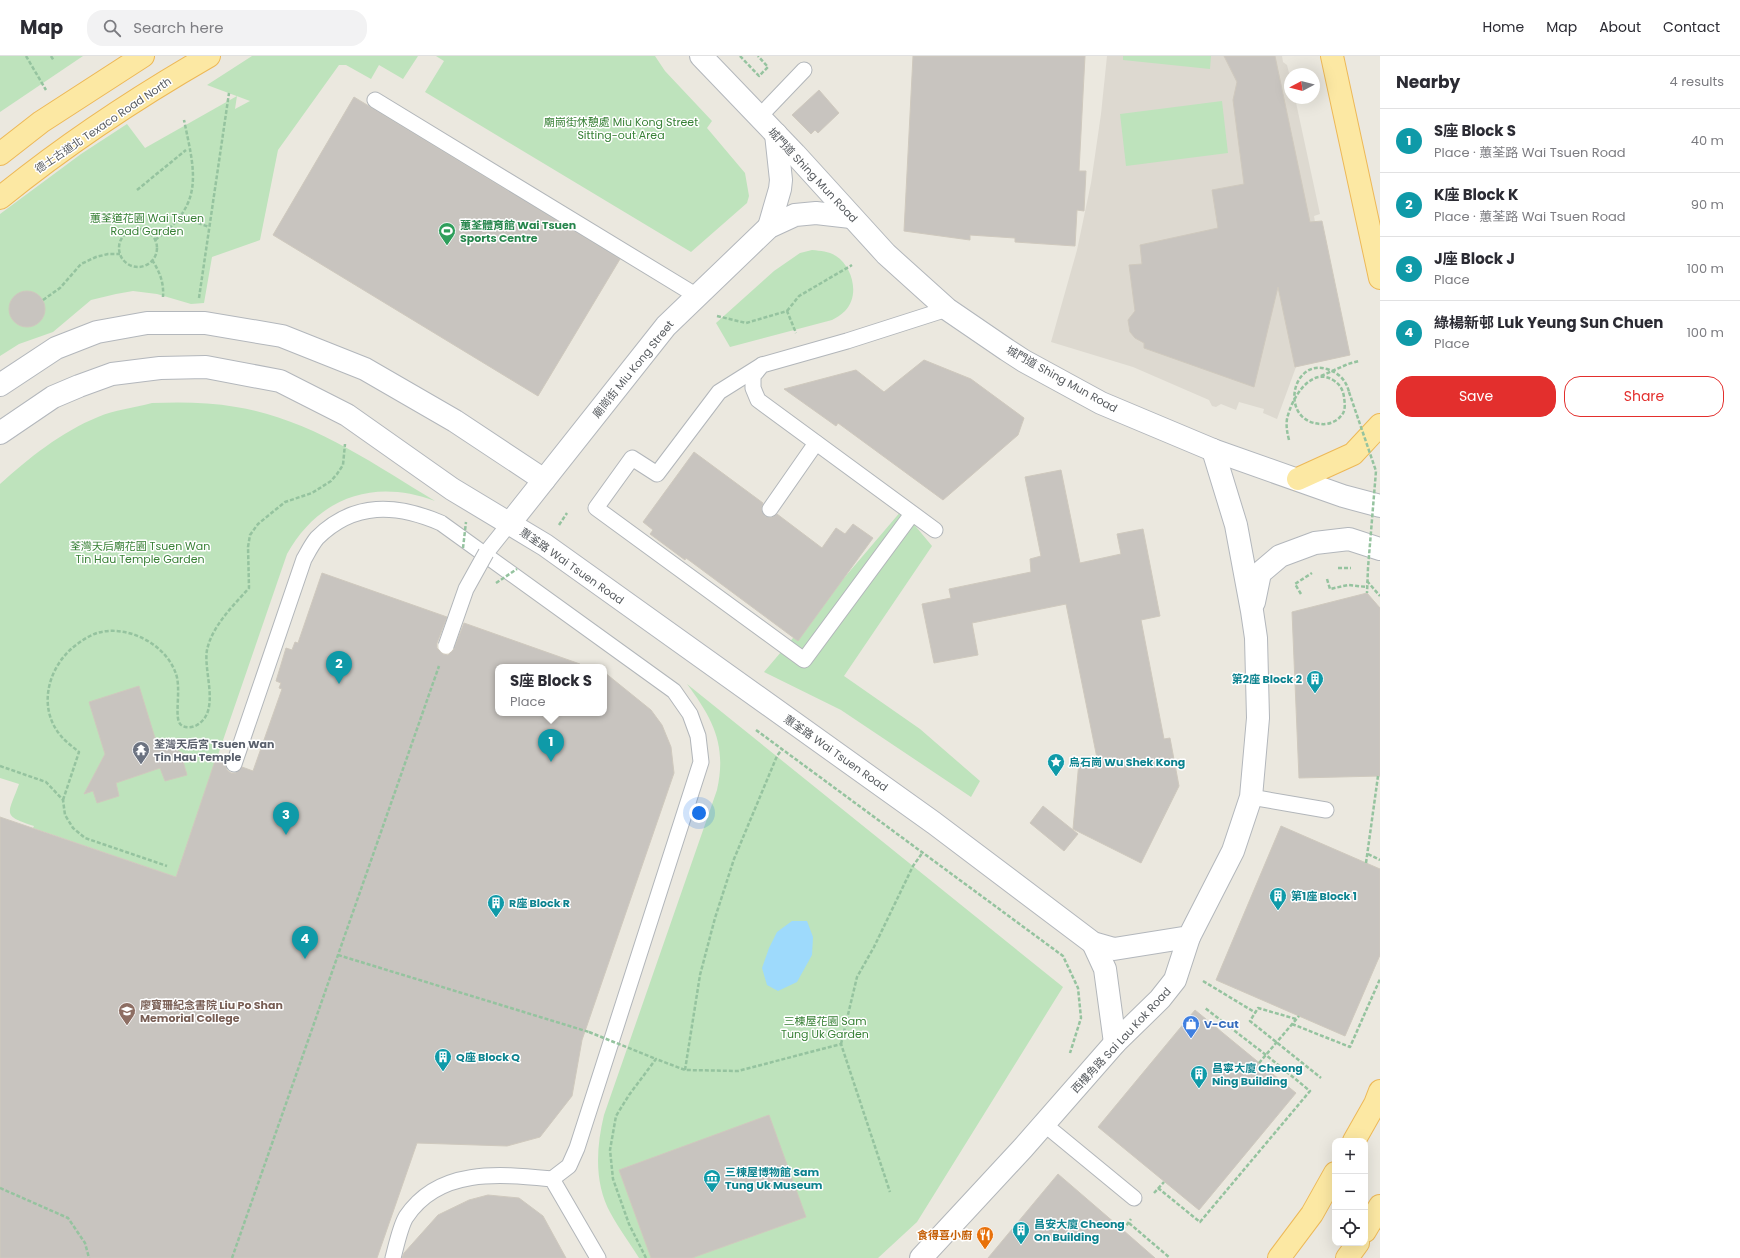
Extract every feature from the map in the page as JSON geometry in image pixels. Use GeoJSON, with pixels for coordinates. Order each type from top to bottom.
{"type":"FeatureCollection","features":[{"type":"Feature","properties":{"kind":"main road"},"geometry":{"type":"LineString","coordinates":[[0,154],[41,122],[143,56]]}},
{"type":"Feature","properties":{"kind":"main road","name":"德士古道北 Texaco Road North"},"geometry":{"type":"LineString","coordinates":[[0,198],[97,126],[209,56]]}},
{"type":"Feature","properties":{"kind":"main road","name":"城門道 Shing Mun Road"},"geometry":{"type":"LineString","coordinates":[[701,56],[808,168],[886,254],[947,309],[1024,361],[1101,403],[1213,450],[1343,496],[1380,506]]}},
{"type":"Feature","properties":{"kind":"main road"},"geometry":{"type":"LineString","coordinates":[[1332,56],[1380,278]]}},
{"type":"Feature","properties":{"kind":"main road"},"geometry":{"type":"LineString","coordinates":[[769,227],[781,184],[776,134]]}},
{"type":"Feature","properties":{"kind":"main road","name":"廟崗街 Miu Kong Street"},"geometry":{"type":"LineString","coordinates":[[510,523],[666,326],[769,227],[795,215],[816,213],[851,217]]}},
{"type":"Feature","properties":{"kind":"main road"},"geometry":{"type":"LineString","coordinates":[[0,385],[56,348],[97,332],[147,323],[205,323],[282,336],[365,369],[455,421],[544,480]]}},
{"type":"Feature","properties":{"kind":"main road","name":"蕙荃路 Wai Tsuen Road"},"geometry":{"type":"LineString","coordinates":[[0,432],[53,397],[112,374],[160,368],[206,367],[280,382],[347,415],[452,489],[545,545],[934,823],[1092,943],[1114,949],[1189,937]]}},
{"type":"Feature","properties":{"kind":"main road"},"geometry":{"type":"LineString","coordinates":[[1298,479],[1353,454],[1380,425]]}},
{"type":"Feature","properties":{"kind":"main road","name":"西樓角路 Sai Lau Kok Road"},"geometry":{"type":"LineString","coordinates":[[920,1258],[1044,1124],[1115,1043],[1160,999],[1175,980],[1189,937],[1233,851],[1251,797],[1258,718],[1256,638],[1236,525],[1213,450]]}},
{"type":"Feature","properties":{"kind":"main road"},"geometry":{"type":"LineString","coordinates":[[1252,611],[1260,573],[1280,556],[1315,543],[1349,540],[1380,549]]}},
{"type":"Feature","properties":{"kind":"main road","name":"蕙荃路 Wai Tsuen Road"},"geometry":{"type":"LineString","coordinates":[[1092,943],[1104,969],[1115,1043]]}},
{"type":"Feature","properties":{"kind":"main road"},"geometry":{"type":"LineString","coordinates":[[1356,1138],[1375,1104],[1380,1091]]}},
{"type":"Feature","properties":{"kind":"main road"},"geometry":{"type":"LineString","coordinates":[[1279,1258],[1312,1214],[1332,1179]]}},
{"type":"Feature","properties":{"kind":"main road"},"geometry":{"type":"LineString","coordinates":[[1368,1226],[1380,1206]]}},
{"type":"Feature","properties":{"kind":"main road"},"geometry":{"type":"LineString","coordinates":[[1347,1258],[1356,1246]]}},
{"type":"Feature","properties":{"kind":"lane"},"geometry":{"type":"LineString","coordinates":[[759,117],[804,70]]}},
{"type":"Feature","properties":{"kind":"lane"},"geometry":{"type":"LineString","coordinates":[[375,100],[697,296]]}},
{"type":"Feature","properties":{"kind":"lane"},"geometry":{"type":"LineString","coordinates":[[912,514],[804,660],[596,508],[632,458],[657,474],[719,392],[762,365],[847,342],[947,309]]}},
{"type":"Feature","properties":{"kind":"lane"},"geometry":{"type":"LineString","coordinates":[[762,365],[753,376],[753,388],[758,400],[935,530]]}},
{"type":"Feature","properties":{"kind":"lane"},"geometry":{"type":"LineString","coordinates":[[770,509],[816,443]]}},
{"type":"Feature","properties":{"kind":"lane"},"geometry":{"type":"LineString","coordinates":[[234,764],[304,559],[316,539],[331,526],[345,517],[377,509],[395,509],[420,514],[441,524],[674,692],[690,714],[698,736],[701,762],[577,1148],[569,1166],[552,1179],[511,1175],[476,1176],[457,1180],[426,1195],[406,1218],[393,1258]]}},
{"type":"Feature","properties":{"kind":"lane"},"geometry":{"type":"LineString","coordinates":[[446,646],[466,590],[486,553],[510,523]]}},
{"type":"Feature","properties":{"kind":"lane"},"geometry":{"type":"LineString","coordinates":[[1251,797],[1326,810]]}},
{"type":"Feature","properties":{"kind":"lane"},"geometry":{"type":"LineString","coordinates":[[1044,1124],[1134,1198]]}},
{"type":"Feature","properties":{"kind":"lane"},"geometry":{"type":"LineString","coordinates":[[552,1179],[598,1258]]}},
{"type":"Feature","properties":{"kind":"path"},"geometry":{"type":"LineString","coordinates":[[26,56],[48,94]]}},
{"type":"Feature","properties":{"kind":"path"},"geometry":{"type":"LineString","coordinates":[[51,56],[54,61]]}},
{"type":"Feature","properties":{"kind":"path"},"geometry":{"type":"LineString","coordinates":[[740,56],[759,76],[768,67],[758,56]]}},
{"type":"Feature","properties":{"kind":"path"},"geometry":{"type":"LineString","coordinates":[[199,294],[229,93]]}},
{"type":"Feature","properties":{"kind":"path"},"geometry":{"type":"LineString","coordinates":[[155,240],[170,229],[181,217],[191,198],[193,165],[184,120]]}},
{"type":"Feature","properties":{"kind":"path"},"geometry":{"type":"LineString","coordinates":[[137,190],[186,150]]}},
{"type":"Feature","properties":{"kind":"path"},"geometry":{"type":"LineString","coordinates":[[181,217],[209,227]]}},
{"type":"Feature","properties":{"kind":"path"},"geometry":{"type":"LineString","coordinates":[[134,230],[146,231],[155,240],[156,251],[152,260],[148,264],[137,267],[127,263],[120,254],[120,242],[123,236],[134,230]]}},
{"type":"Feature","properties":{"kind":"path"},"geometry":{"type":"LineString","coordinates":[[43,300],[60,288],[81,264],[102,255],[120,254]]}},
{"type":"Feature","properties":{"kind":"path"},"geometry":{"type":"LineString","coordinates":[[152,260],[159,272],[163,289],[162,303]]}},
{"type":"Feature","properties":{"kind":"path"},"geometry":{"type":"LineString","coordinates":[[718,316],[746,323],[787,311],[799,296],[852,265]]}},
{"type":"Feature","properties":{"kind":"path"},"geometry":{"type":"LineString","coordinates":[[787,311],[797,334]]}},
{"type":"Feature","properties":{"kind":"path"},"geometry":{"type":"LineString","coordinates":[[1289,440],[1286,429],[1287,418],[1296,398],[1307,382],[1348,364],[1359,362]]}},
{"type":"Feature","properties":{"kind":"path"},"geometry":{"type":"LineString","coordinates":[[1316,377],[1328,377],[1338,384],[1344,393],[1345,405],[1343,412],[1340,417],[1333,422],[1324,425],[1315,424],[1306,420],[1299,414],[1295,406],[1294,396],[1295,387],[1299,379],[1307,372],[1315,368],[1329,370],[1341,376],[1347,384],[1376,471],[1367,593]]}},
{"type":"Feature","properties":{"kind":"path"},"geometry":{"type":"LineString","coordinates":[[167,866],[85,838],[73,828],[65,815],[63,800],[79,752],[60,735],[50,717],[48,693],[54,669],[61,658],[76,644],[96,633],[112,631],[139,636],[154,645],[163,653],[176,674],[179,692],[179,722],[182,726],[188,728],[197,726],[205,719],[208,709],[210,692],[206,664],[207,650],[212,636],[219,623],[249,588],[248,547],[250,535],[258,524],[285,502],[312,492],[331,481],[343,465],[346,437]]}},
{"type":"Feature","properties":{"kind":"path"},"geometry":{"type":"LineString","coordinates":[[1331,569],[1353,568]]}},
{"type":"Feature","properties":{"kind":"path"},"geometry":{"type":"LineString","coordinates":[[1360,568],[1368,568]]}},
{"type":"Feature","properties":{"kind":"path"},"geometry":{"type":"LineString","coordinates":[[493,586],[497,581],[516,569],[523,569]]}},
{"type":"Feature","properties":{"kind":"path"},"geometry":{"type":"LineString","coordinates":[[1301,594],[1295,584],[1315,571]]}},
{"type":"Feature","properties":{"kind":"path"},"geometry":{"type":"LineString","coordinates":[[1327,579],[1330,589],[1348,585],[1367,587]]}},
{"type":"Feature","properties":{"kind":"path"},"geometry":{"type":"LineString","coordinates":[[1367,581],[1380,596]]}},
{"type":"Feature","properties":{"kind":"path"},"geometry":{"type":"LineString","coordinates":[[232,1258],[446,646]]}},
{"type":"Feature","properties":{"kind":"path"},"geometry":{"type":"LineString","coordinates":[[750,725],[1063,956],[1078,988],[1081,1018],[1071,1052],[1066,1057]]}},
{"type":"Feature","properties":{"kind":"path"},"geometry":{"type":"LineString","coordinates":[[685,1070],[700,975],[715,918],[734,859],[777,756],[782,749]]}},
{"type":"Feature","properties":{"kind":"path"},"geometry":{"type":"LineString","coordinates":[[0,766],[46,782],[63,800]]}},
{"type":"Feature","properties":{"kind":"path"},"geometry":{"type":"LineString","coordinates":[[1366,863],[1378,776]]}},
{"type":"Feature","properties":{"kind":"path"},"geometry":{"type":"LineString","coordinates":[[890,1192],[841,1044],[857,978],[874,947],[913,866],[923,852]]}},
{"type":"Feature","properties":{"kind":"path"},"geometry":{"type":"LineString","coordinates":[[1368,854],[1380,860]]}},
{"type":"Feature","properties":{"kind":"path"},"geometry":{"type":"LineString","coordinates":[[338,955],[589,1032],[685,1070],[738,1071],[841,1044]]}},
{"type":"Feature","properties":{"kind":"path"},"geometry":{"type":"LineString","coordinates":[[1292,1024],[1350,1047],[1380,979]]}},
{"type":"Feature","properties":{"kind":"path"},"geometry":{"type":"LineString","coordinates":[[1203,981],[1256,1013]]}},
{"type":"Feature","properties":{"kind":"path"},"geometry":{"type":"LineString","coordinates":[[1158,1188],[1200,1222],[1310,1091],[1205,1008]]}},
{"type":"Feature","properties":{"kind":"path"},"geometry":{"type":"LineString","coordinates":[[1296,1019],[1258,1008],[1250,1021],[1321,1078]]}},
{"type":"Feature","properties":{"kind":"path"},"geometry":{"type":"LineString","coordinates":[[1259,1063],[1299,1016]]}},
{"type":"Feature","properties":{"kind":"path"},"geometry":{"type":"LineString","coordinates":[[646,1258],[629,1224],[613,1179],[610,1150],[616,1116],[629,1095],[656,1059]]}},
{"type":"Feature","properties":{"kind":"path"},"geometry":{"type":"LineString","coordinates":[[0,1188],[68,1218],[85,1243],[89,1258]]}},
{"type":"Feature","properties":{"kind":"path"},"geometry":{"type":"LineString","coordinates":[[1129,1223],[1170,1258]]}},
{"type":"Feature","properties":{"kind":"shaded area"},"geometry":{"type":"Polygon","coordinates":[[[1107,56],[1282,56],[1283,62],[1287,65],[1288,68],[1284,68],[1284,104],[1296,104],[1320,214],[1314,216],[1315,222],[1350,355],[1296,367],[1277,419],[1263,413],[1264,409],[1239,402],[1236,410],[1221,404],[1216,407],[1212,406],[1209,400],[1133,367],[1051,342],[1077,250],[1091,183],[1101,114],[1107,56]]]}},
{"type":"Feature","properties":{"kind":"green space"},"geometry":{"type":"Polygon","coordinates":[[[0,56],[83,56],[0,112],[0,56]]]}},
{"type":"Feature","properties":{"kind":"green space","name":"蕙荃道花園 Wai Tsuen Road Garden"},"geometry":{"type":"Polygon","coordinates":[[[252,56],[418,56],[403,79],[379,65],[371,79],[346,65],[339,65],[278,150],[260,240],[212,257],[204,303],[191,304],[157,294],[133,291],[91,300],[53,332],[19,344],[0,356],[0,214],[81,154],[127,124],[145,148],[237,96],[207,85],[252,56]],[[237,96],[235,109],[250,101],[237,96]]]}},
{"type":"Feature","properties":{"kind":"green space","name":"廟崗街休憩處 Miu Kong Street Sitting-out Area"},"geometry":{"type":"Polygon","coordinates":[[[436,56],[655,56],[665,71],[712,121],[707,128],[745,173],[749,196],[747,203],[691,252],[425,92],[444,61],[436,56]]]}},
{"type":"Feature","properties":{"kind":"green space"},"geometry":{"type":"Polygon","coordinates":[[[1123,56],[1211,56],[1210,69],[1123,60],[1123,56]]]}},
{"type":"Feature","properties":{"kind":"green space"},"geometry":{"type":"Polygon","coordinates":[[[1222,101],[1228,153],[1126,166],[1120,114],[1222,101]]]}},
{"type":"Feature","properties":{"kind":"green space"},"geometry":{"type":"Polygon","coordinates":[[[812,250],[833,254],[847,267],[853,290],[850,305],[845,311],[832,320],[730,347],[716,323],[774,271],[800,253],[812,250]]]}},
{"type":"Feature","properties":{"kind":"green space","name":"荃灣天后廟花園 Tsuen Wan Tin Hau Temple Garden"},"geometry":{"type":"Polygon","coordinates":[[[173,402],[226,405],[263,413],[289,421],[340,444],[435,501],[412,494],[391,492],[370,493],[350,498],[332,506],[315,518],[300,534],[287,554],[176,877],[33,828],[34,826],[16,819],[12,816],[10,808],[19,784],[0,778],[0,484],[46,446],[84,423],[117,411],[152,403],[173,402]]]}},
{"type":"Feature","properties":{"kind":"green space"},"geometry":{"type":"Polygon","coordinates":[[[902,510],[932,546],[844,676],[920,729],[980,781],[971,797],[841,710],[764,672],[902,510]]]}},
{"type":"Feature","properties":{"kind":"green space","name":"三棟屋花園 Sam Tung Uk Garden"},"geometry":{"type":"Polygon","coordinates":[[[687,684],[1063,987],[917,1222],[878,1258],[639,1258],[614,1220],[605,1202],[599,1178],[598,1166],[599,1140],[604,1115],[717,790],[720,774],[719,746],[716,733],[704,709],[687,684]]]}},
{"type":"Feature","properties":{"kind":"water"},"geometry":{"type":"Polygon","coordinates":[[[792,921],[807,921],[813,937],[812,955],[797,982],[778,991],[767,985],[762,968],[769,948],[777,932],[792,921]]]}},
{"type":"Feature","properties":{"kind":"building"},"geometry":{"type":"Polygon","coordinates":[[[913,56],[1085,56],[1079,171],[1086,171],[1084,211],[1077,210],[1075,246],[1015,242],[1015,238],[970,235],[970,240],[904,231],[913,56]]]}},
{"type":"Feature","properties":{"kind":"building"},"geometry":{"type":"Polygon","coordinates":[[[1224,56],[1275,56],[1310,222],[1322,221],[1350,355],[1295,367],[1278,287],[1254,387],[1144,348],[1144,343],[1135,338],[1130,332],[1128,320],[1135,311],[1129,265],[1142,264],[1140,245],[1218,228],[1212,190],[1244,184],[1233,100],[1237,82],[1224,56]]]}},
{"type":"Feature","properties":{"kind":"building"},"geometry":{"type":"Polygon","coordinates":[[[819,90],[839,113],[818,133],[815,130],[811,134],[792,115],[819,90]]]}},
{"type":"Feature","properties":{"kind":"building","name":"蕙荃體育館 Wai Tsuen Sports Centre"},"geometry":{"type":"Polygon","coordinates":[[[354,97],[620,259],[538,396],[273,235],[354,97]]]}},
{"type":"Feature","properties":{"kind":"building"},"geometry":{"type":"Polygon","coordinates":[[[27,291],[37,294],[42,299],[45,309],[42,319],[37,324],[27,327],[17,324],[12,319],[9,309],[12,299],[17,294],[27,291]]]}},
{"type":"Feature","properties":{"kind":"building"},"geometry":{"type":"Polygon","coordinates":[[[924,360],[971,379],[1024,418],[1018,435],[943,500],[838,423],[836,426],[784,389],[856,370],[884,392],[924,360]]]}},
{"type":"Feature","properties":{"kind":"building"},"geometry":{"type":"Polygon","coordinates":[[[694,452],[763,503],[761,509],[765,516],[770,518],[777,514],[822,548],[836,528],[845,534],[853,524],[873,538],[798,641],[686,558],[685,560],[650,534],[653,530],[643,522],[694,452]]]}},
{"type":"Feature","properties":{"kind":"building"},"geometry":{"type":"Polygon","coordinates":[[[1061,470],[1080,563],[1121,554],[1117,534],[1143,529],[1160,616],[1141,620],[1164,739],[1170,738],[1179,786],[1141,863],[1073,829],[1079,761],[1097,758],[1066,604],[972,623],[978,655],[934,663],[922,604],[951,598],[949,589],[1031,572],[1030,559],[1041,556],[1025,477],[1061,470]]]}},
{"type":"Feature","properties":{"kind":"building"},"geometry":{"type":"Polygon","coordinates":[[[322,573],[447,617],[437,643],[437,648],[443,654],[448,655],[454,649],[464,623],[580,664],[495,664],[495,716],[607,716],[607,674],[651,710],[662,725],[671,747],[674,773],[582,1040],[572,1096],[540,1137],[507,1146],[417,1143],[377,1258],[0,1258],[0,817],[176,877],[216,758],[225,762],[227,770],[231,773],[236,773],[242,767],[253,771],[282,689],[279,688],[281,683],[276,681],[286,648],[292,650],[295,642],[298,643],[322,573]]]}},
{"type":"Feature","properties":{"kind":"building"},"geometry":{"type":"Polygon","coordinates":[[[1367,593],[1380,608],[1380,776],[1299,778],[1292,612],[1367,593]]]}},
{"type":"Feature","properties":{"kind":"building"},"geometry":{"type":"Polygon","coordinates":[[[139,686],[155,738],[191,758],[183,761],[187,775],[165,781],[160,768],[116,783],[119,796],[97,803],[93,791],[84,794],[105,754],[89,702],[139,686]]]}},
{"type":"Feature","properties":{"kind":"building"},"geometry":{"type":"Polygon","coordinates":[[[1043,806],[1078,834],[1064,851],[1030,823],[1043,806]]]}},
{"type":"Feature","properties":{"kind":"building"},"geometry":{"type":"Polygon","coordinates":[[[1281,826],[1380,869],[1380,955],[1345,1036],[1216,980],[1281,826]]]}},
{"type":"Feature","properties":{"kind":"building"},"geometry":{"type":"Polygon","coordinates":[[[1195,1010],[1296,1093],[1199,1210],[1098,1127],[1195,1010]]]}},
{"type":"Feature","properties":{"kind":"building","name":"三棟屋博物館 Sam Tung Uk Museum"},"geometry":{"type":"Polygon","coordinates":[[[769,1115],[806,1217],[692,1258],[651,1258],[619,1170],[769,1115]]]}},
{"type":"Feature","properties":{"kind":"building"},"geometry":{"type":"Polygon","coordinates":[[[1058,1174],[1123,1230],[1155,1258],[988,1258],[1058,1174]]]}},
{"type":"Feature","properties":{"kind":"building"},"geometry":{"type":"Polygon","coordinates":[[[488,1195],[519,1198],[543,1216],[566,1258],[402,1258],[404,1253],[438,1215],[469,1200],[488,1195]]]}},
{"type":"Feature","properties":{"kind":"place","name":"蕙荃體育館 Wai Tsuen Sports Centre"},"geometry":{"type":"Point","coordinates":[447,246]}},
{"type":"Feature","properties":{"kind":"place","name":"K座 Block K"},"geometry":{"type":"Point","coordinates":[339,684]}},
{"type":"Feature","properties":{"kind":"place","name":"第2座 Block 2"},"geometry":{"type":"Point","coordinates":[1315,694]}},
{"type":"Feature","properties":{"kind":"place","name":"S座 Block S"},"geometry":{"type":"Point","coordinates":[551,762]}},
{"type":"Feature","properties":{"kind":"place","name":"荃灣天后宮 Tsuen Wan Tin Hau Temple"},"geometry":{"type":"Point","coordinates":[141,765]}},
{"type":"Feature","properties":{"kind":"place","name":"烏石崗 Wu Shek Kong"},"geometry":{"type":"Point","coordinates":[1056,777]}},
{"type":"Feature","properties":{"kind":"place","name":"J座 Block J"},"geometry":{"type":"Point","coordinates":[286,835]}},
{"type":"Feature","properties":{"kind":"place","name":"第1座 Block 1"},"geometry":{"type":"Point","coordinates":[1278,911]}},
{"type":"Feature","properties":{"kind":"place","name":"R座 Block R"},"geometry":{"type":"Point","coordinates":[496,918]}},
{"type":"Feature","properties":{"kind":"place","name":"綠楊新邨 Luk Yeung Sun Chuen"},"geometry":{"type":"Point","coordinates":[305,959]}},
{"type":"Feature","properties":{"kind":"place","name":"廖寶珊紀念書院 Liu Po Shan Memorial College"},"geometry":{"type":"Point","coordinates":[127,1026]}},
{"type":"Feature","properties":{"kind":"place","name":"V-Cut"},"geometry":{"type":"Point","coordinates":[1191,1039]}},
{"type":"Feature","properties":{"kind":"place","name":"Q座 Block Q"},"geometry":{"type":"Point","coordinates":[443,1072]}},
{"type":"Feature","properties":{"kind":"place","name":"昌寧大廈 Cheong Ning Building"},"geometry":{"type":"Point","coordinates":[1199,1089]}},
{"type":"Feature","properties":{"kind":"place","name":"三棟屋博物館 Sam Tung Uk Museum"},"geometry":{"type":"Point","coordinates":[712,1193]}},
{"type":"Feature","properties":{"kind":"place","name":"昌安大廈 Cheong On Building"},"geometry":{"type":"Point","coordinates":[1021,1245]}},
{"type":"Feature","properties":{"kind":"place","name":"食得喜小廚"},"geometry":{"type":"Point","coordinates":[985,1250]}}]}
